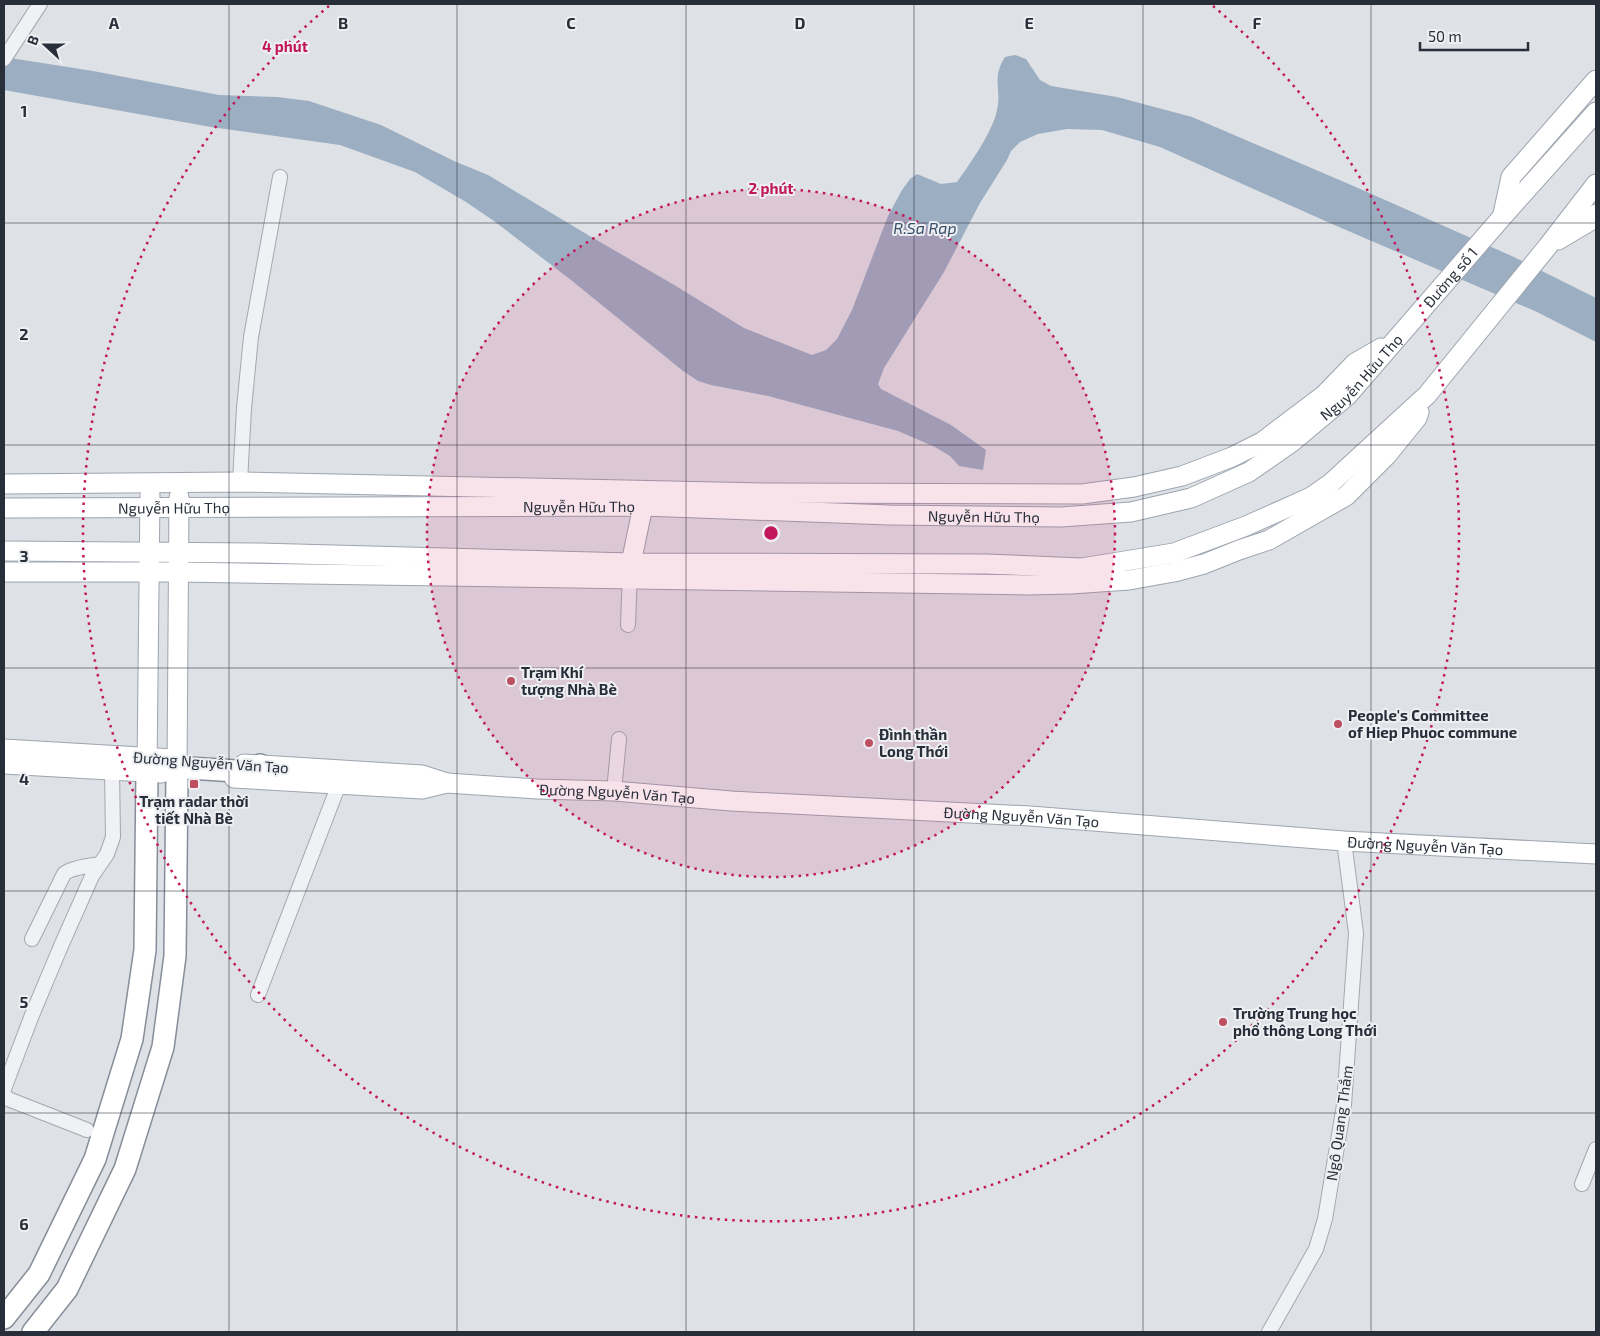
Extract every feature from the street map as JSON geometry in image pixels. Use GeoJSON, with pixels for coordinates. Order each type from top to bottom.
{"type":"FeatureCollection","features":[{"type":"Feature","properties":{"kind":"highway"},"geometry":{"type":"LineString","coordinates":[[4,1318],[39,1274],[95,1159],[132,1039],[145,950],[147,765],[252,772],[260,765]]}},
{"type":"Feature","properties":{"kind":"highway"},"geometry":{"type":"LineString","coordinates":[[32,1332],[67,1289],[125,1169],[163,1047],[175,956],[178,767]]}},
{"type":"Feature","properties":{"kind":"main road"},"geometry":{"type":"LineString","coordinates":[[1503,216],[1511,177],[1596,80]]}},
{"type":"Feature","properties":{"kind":"main road"},"geometry":{"type":"LineString","coordinates":[[1503,216],[1596,112]]}},
{"type":"Feature","properties":{"kind":"main road"},"geometry":{"type":"LineString","coordinates":[[4,572],[723,572],[986,564],[1082,568],[1174,553],[1246,526],[1312,497],[1331,483],[1427,395],[1596,184]]}},
{"type":"Feature","properties":{"kind":"main road"},"geometry":{"type":"LineString","coordinates":[[1548,246],[1590,221],[1596,214]]}},
{"type":"Feature","properties":{"kind":"main road","name":"Đường số 1"},"geometry":{"type":"LineString","coordinates":[[1397,338],[1503,216]]}},
{"type":"Feature","properties":{"kind":"main road","name":"Nguyễn Hữu Thọ"},"geometry":{"type":"LineString","coordinates":[[4,484],[240,482],[892,495],[1082,494],[1134,487],[1182,476],[1232,457],[1262,442],[1324,395],[1355,363],[1397,338]]}},
{"type":"Feature","properties":{"kind":"main road","name":"Nguyễn Hữu Thọ"},"geometry":{"type":"LineString","coordinates":[[4,508],[643,506],[889,515],[1061,517],[1131,512],[1191,498],[1249,472],[1292,442],[1346,396],[1397,338]]}},
{"type":"Feature","properties":{"kind":"main road"},"geometry":{"type":"LineString","coordinates":[[147,765],[150,483]]}},
{"type":"Feature","properties":{"kind":"main road"},"geometry":{"type":"LineString","coordinates":[[178,767],[179,483]]}},
{"type":"Feature","properties":{"kind":"main road"},"geometry":{"type":"LineString","coordinates":[[447,507],[448,486]]}},
{"type":"Feature","properties":{"kind":"main road"},"geometry":{"type":"LineString","coordinates":[[889,515],[892,495]]}},
{"type":"Feature","properties":{"kind":"main road"},"geometry":{"type":"LineString","coordinates":[[630,571],[643,506]]}},
{"type":"Feature","properties":{"kind":"main road"},"geometry":{"type":"LineString","coordinates":[[4,551],[259,553],[630,571]]}},
{"type":"Feature","properties":{"kind":"main road","name":"Đường Nguyễn Văn Tạo"},"geometry":{"type":"LineString","coordinates":[[4,749],[147,765]]}},
{"type":"Feature","properties":{"kind":"main road","name":"Đường Nguyễn Văn Tạo"},"geometry":{"type":"LineString","coordinates":[[4,764],[112,770],[147,765]]}},
{"type":"Feature","properties":{"kind":"main road","name":"Đường Nguyễn Văn Tạo"},"geometry":{"type":"LineString","coordinates":[[260,765],[422,775],[447,783],[537,789],[614,791],[732,801],[1030,816],[1344,841],[1596,854]]}},
{"type":"Feature","properties":{"kind":"main road","name":"Đường Nguyễn Văn Tạo"},"geometry":{"type":"LineString","coordinates":[[178,767],[339,784],[422,789],[447,783]]}},
{"type":"Feature","properties":{"kind":"street"},"geometry":{"type":"LineString","coordinates":[[6,55],[40,4]]}},
{"type":"Feature","properties":{"kind":"street"},"geometry":{"type":"LineString","coordinates":[[240,482],[244,408],[251,337],[280,177]]}},
{"type":"Feature","properties":{"kind":"street"},"geometry":{"type":"LineString","coordinates":[[628,625],[630,571]]}},
{"type":"Feature","properties":{"kind":"street"},"geometry":{"type":"LineString","coordinates":[[614,791],[619,739]]}},
{"type":"Feature","properties":{"kind":"street"},"geometry":{"type":"LineString","coordinates":[[4,1089],[32,1015],[65,937],[99,864],[111,844],[113,837],[112,770]]}},
{"type":"Feature","properties":{"kind":"street"},"geometry":{"type":"LineString","coordinates":[[258,995],[339,784]]}},
{"type":"Feature","properties":{"kind":"street","name":"Ngô Quang Thắm"},"geometry":{"type":"LineString","coordinates":[[1270,1332],[1316,1249],[1325,1220],[1344,1105],[1356,933],[1344,841]]}},
{"type":"Feature","properties":{"kind":"street"},"geometry":{"type":"LineString","coordinates":[[32,940],[64,874],[68,870],[99,864]]}},
{"type":"Feature","properties":{"kind":"street"},"geometry":{"type":"LineString","coordinates":[[4,1094],[8,1099],[87,1130]]}},
{"type":"Feature","properties":{"kind":"street"},"geometry":{"type":"LineString","coordinates":[[1582,1184],[1596,1149]]}},
{"type":"Feature","properties":{"kind":"water","name":"R.Sa Rạp"},"geometry":{"type":"Polygon","coordinates":[[[1015,55],[1026,59],[1040,80],[1051,86],[1117,97],[1192,117],[1514,257],[1596,298],[1596,342],[1535,311],[1332,224],[1160,147],[1102,130],[1067,129],[1038,134],[1020,142],[1011,151],[980,203],[944,272],[884,368],[878,384],[881,389],[951,425],[986,450],[983,470],[959,466],[950,456],[935,447],[898,431],[768,396],[698,381],[494,221],[415,172],[340,145],[211,127],[4,90],[4,57],[93,71],[219,95],[277,97],[309,101],[381,125],[454,161],[488,175],[744,328],[812,355],[826,350],[837,339],[852,310],[888,216],[910,179],[917,174],[941,184],[957,182],[968,166],[995,118],[998,102],[998,78],[1001,65],[1005,57],[1015,55]]]}},
{"type":"Feature","properties":{"kind":"place","name":"Trạm Khí tượng Nhà Bè"},"geometry":{"type":"Point","coordinates":[511,681]}},
{"type":"Feature","properties":{"kind":"place","name":"People's Committee of Hiep Phuoc commune"},"geometry":{"type":"Point","coordinates":[1338,724]}},
{"type":"Feature","properties":{"kind":"place","name":"Đình thần Long Thới"},"geometry":{"type":"Point","coordinates":[869,743]}},
{"type":"Feature","properties":{"kind":"place","name":"Trạm radar thời tiết Nhà Bè"},"geometry":{"type":"Point","coordinates":[194,784]}},
{"type":"Feature","properties":{"kind":"place","name":"Trường Trung học phổ thông Long Thới"},"geometry":{"type":"Point","coordinates":[1223,1022]}}]}
